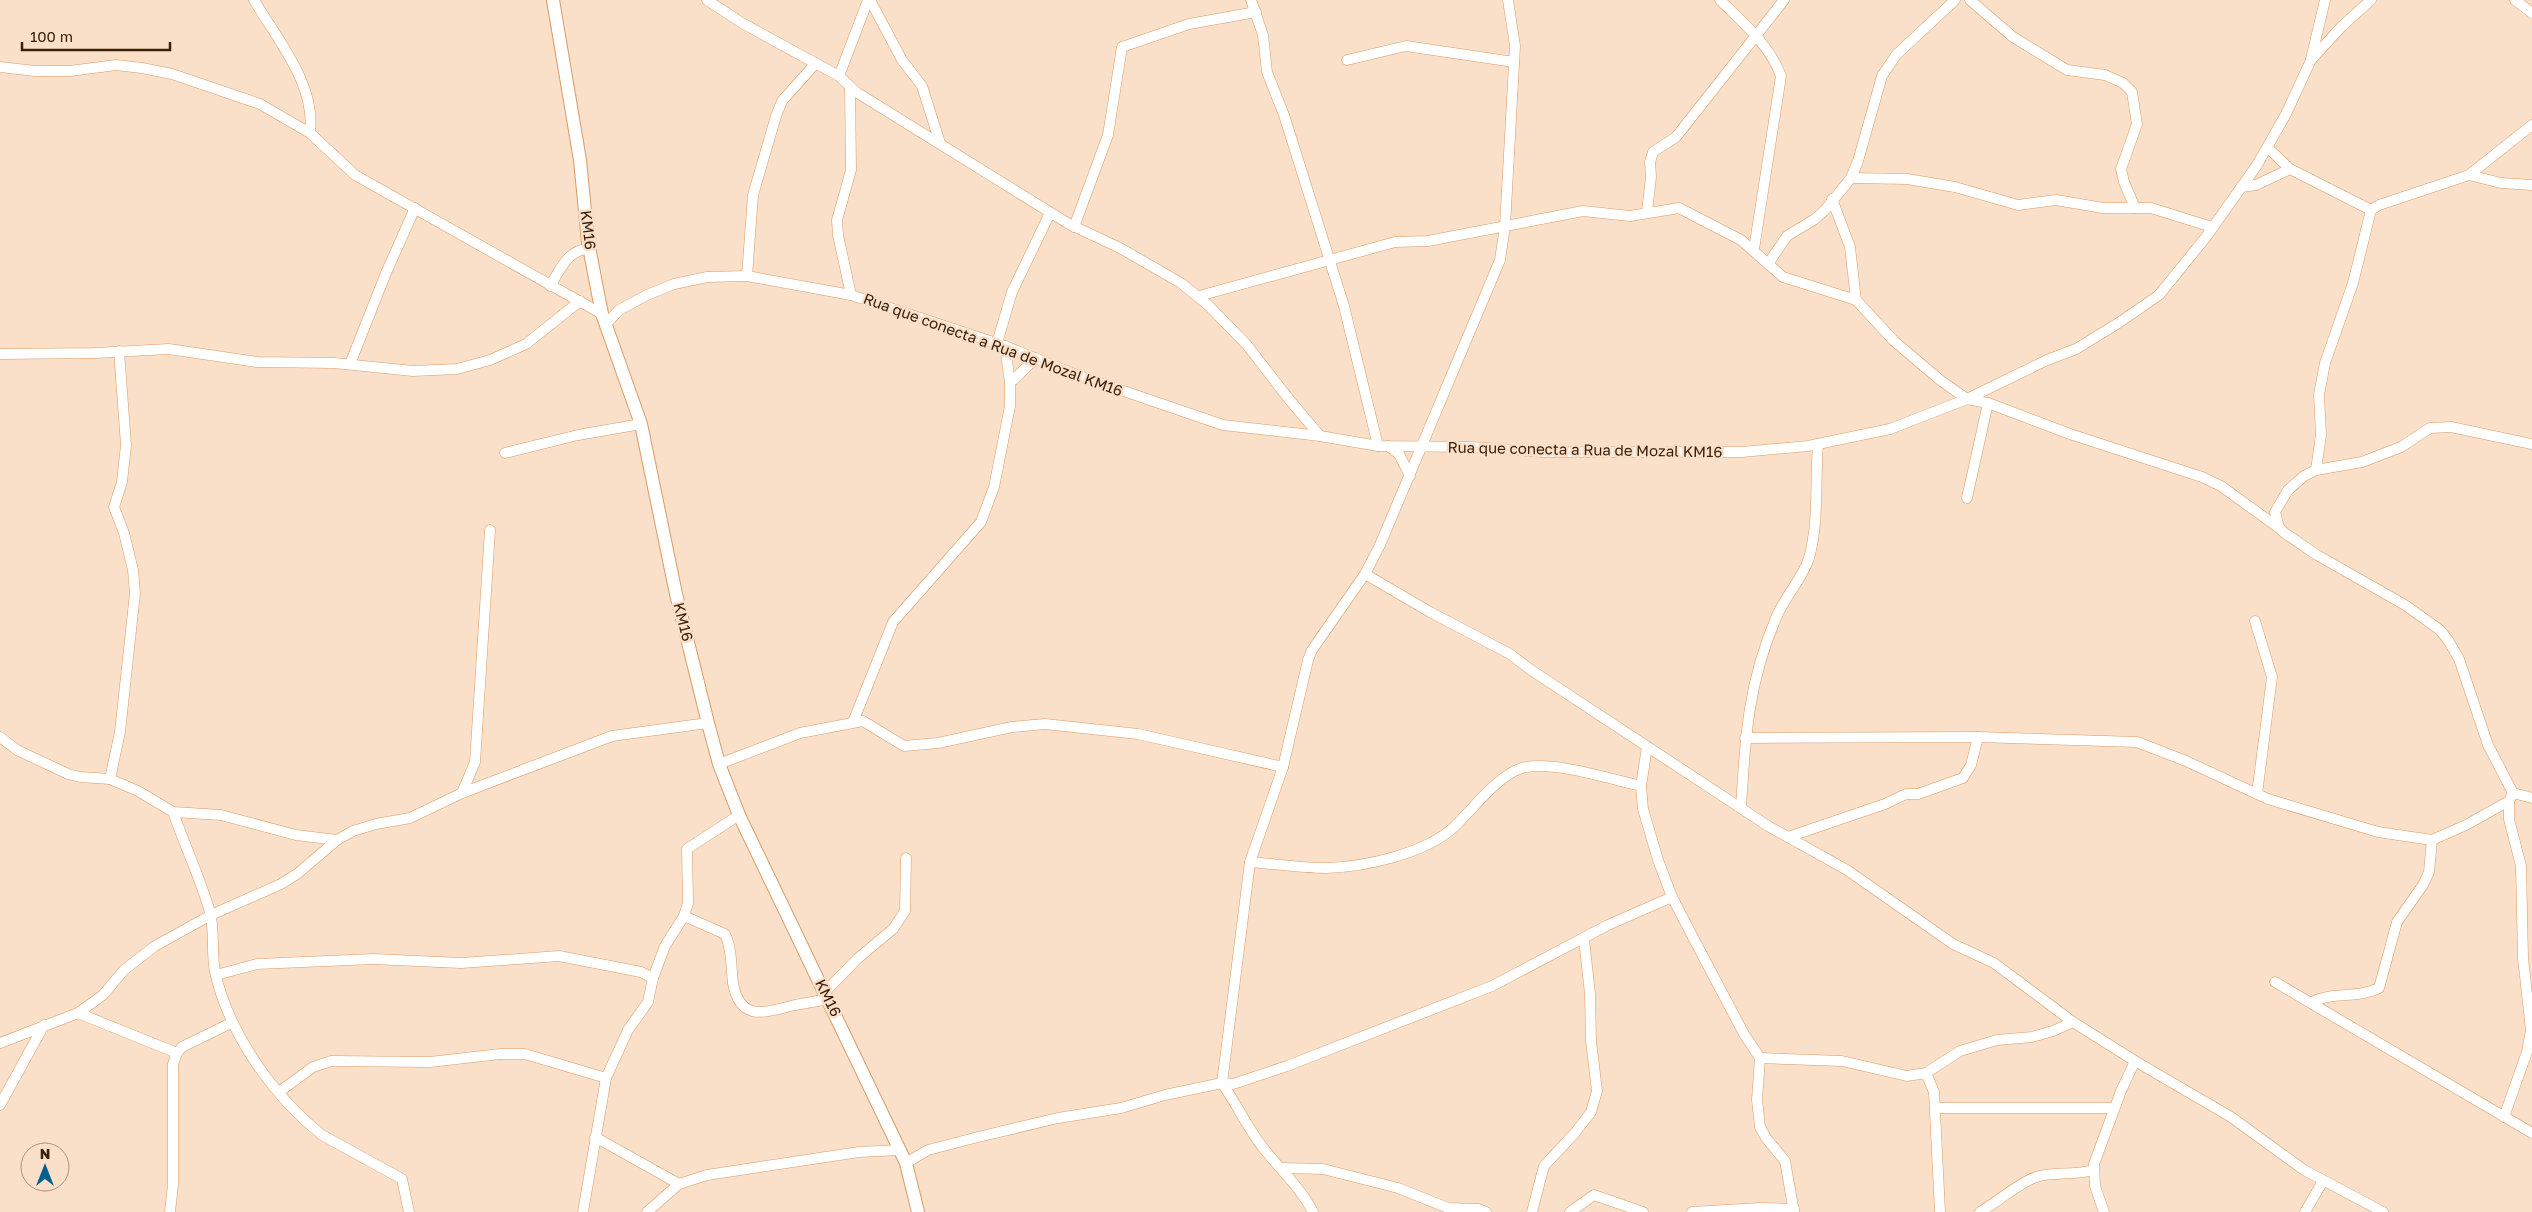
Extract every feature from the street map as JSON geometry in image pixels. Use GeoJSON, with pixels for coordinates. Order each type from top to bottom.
{"type":"FeatureCollection","features":[{"type":"Feature","properties":{"kind":"street"},"geometry":{"type":"LineString","coordinates":[[254,0],[302,81],[310,105],[310,133]]}},
{"type":"Feature","properties":{"kind":"street","name":"KM16"},"geometry":{"type":"LineString","coordinates":[[553,0],[580,160],[589,248],[604,319],[641,424],[676,594],[719,764],[739,815],[906,1163],[918,1212]]}},
{"type":"Feature","properties":{"kind":"street"},"geometry":{"type":"LineString","coordinates":[[707,0],[742,23],[839,76],[850,86],[1050,213],[1074,227],[1120,248],[1181,283],[1199,296],[1248,345],[1288,398],[1320,436]]}},
{"type":"Feature","properties":{"kind":"street"},"geometry":{"type":"LineString","coordinates":[[839,76],[869,0]]}},
{"type":"Feature","properties":{"kind":"street"},"geometry":{"type":"LineString","coordinates":[[869,0],[902,60],[922,86],[928,98],[940,143]]}},
{"type":"Feature","properties":{"kind":"street"},"geometry":{"type":"LineString","coordinates":[[1251,0],[1263,35],[1267,72],[1284,115],[1330,260],[1383,446],[1399,454],[1410,476]]}},
{"type":"Feature","properties":{"kind":"street"},"geometry":{"type":"LineString","coordinates":[[1313,1212],[1300,1191],[1261,1145],[1240,1108],[1222,1084],[1250,862],[1282,767],[1291,724],[1312,650],[1365,574],[1410,476],[1420,447],[1439,410],[1500,260],[1505,226],[1514,62],[1514,30],[1508,0]]}},
{"type":"Feature","properties":{"kind":"street"},"geometry":{"type":"LineString","coordinates":[[1720,0],[1756,36],[1776,62],[1782,76],[1754,249]]}},
{"type":"Feature","properties":{"kind":"street"},"geometry":{"type":"LineString","coordinates":[[1647,212],[1651,177],[1650,162],[1653,152],[1676,137],[1784,0]]}},
{"type":"Feature","properties":{"kind":"street"},"geometry":{"type":"LineString","coordinates":[[1768,264],[1787,236],[1815,219],[1851,178],[1858,161],[1882,76],[1896,55],[1955,0]]}},
{"type":"Feature","properties":{"kind":"street"},"geometry":{"type":"LineString","coordinates":[[1970,0],[2014,37],[2067,70],[2105,75],[2123,83],[2132,92],[2137,124],[2121,169],[2124,182],[2135,208]]}},
{"type":"Feature","properties":{"kind":"street"},"geometry":{"type":"LineString","coordinates":[[2311,60],[2325,0]]}},
{"type":"Feature","properties":{"kind":"street","name":"Rua que conecta a Rua de Mozal KM16"},"geometry":{"type":"LineString","coordinates":[[604,319],[647,294],[674,284],[707,277],[747,276],[850,294],[1001,344],[1074,374],[1223,425],[1320,436],[1383,446],[1471,447],[1543,452],[1742,452],[1818,444],[1890,429],[1968,399],[2047,360],[2076,349],[2159,295],[2212,227],[2268,148],[2311,60],[2342,26],[2371,0]]}},
{"type":"Feature","properties":{"kind":"street"},"geometry":{"type":"LineString","coordinates":[[2515,0],[2532,13]]}},
{"type":"Feature","properties":{"kind":"street"},"geometry":{"type":"LineString","coordinates":[[1074,227],[1108,135],[1122,47],[1189,24],[1256,12]]}},
{"type":"Feature","properties":{"kind":"street"},"geometry":{"type":"LineString","coordinates":[[1347,60],[1406,46],[1514,62]]}},
{"type":"Feature","properties":{"kind":"street"},"geometry":{"type":"LineString","coordinates":[[747,276],[753,195],[776,116],[782,101],[816,63]]}},
{"type":"Feature","properties":{"kind":"street"},"geometry":{"type":"LineString","coordinates":[[0,67],[35,71],[70,71],[116,65],[162,72],[260,104],[310,133],[355,175],[550,286],[580,301],[604,319]]}},
{"type":"Feature","properties":{"kind":"street"},"geometry":{"type":"LineString","coordinates":[[850,86],[851,170],[837,220],[838,236],[850,294]]}},
{"type":"Feature","properties":{"kind":"street"},"geometry":{"type":"LineString","coordinates":[[2316,470],[2321,435],[2319,395],[2326,363],[2353,283],[2371,210],[2379,204],[2469,175],[2532,125]]}},
{"type":"Feature","properties":{"kind":"street"},"geometry":{"type":"LineString","coordinates":[[2268,148],[2290,169],[2371,210]]}},
{"type":"Feature","properties":{"kind":"street"},"geometry":{"type":"LineString","coordinates":[[2241,187],[2256,185],[2290,169]]}},
{"type":"Feature","properties":{"kind":"street"},"geometry":{"type":"LineString","coordinates":[[2469,175],[2502,183],[2532,185]]}},
{"type":"Feature","properties":{"kind":"street"},"geometry":{"type":"LineString","coordinates":[[1851,178],[1917,181],[1955,187],[2018,205],[2056,200],[2103,208],[2152,208],[2212,227]]}},
{"type":"Feature","properties":{"kind":"street"},"geometry":{"type":"LineString","coordinates":[[1832,199],[1850,247],[1856,300]]}},
{"type":"Feature","properties":{"kind":"street"},"geometry":{"type":"LineString","coordinates":[[350,364],[386,273],[416,208]]}},
{"type":"Feature","properties":{"kind":"street"},"geometry":{"type":"LineString","coordinates":[[1199,296],[1381,245],[1428,241],[1583,211],[1630,216],[1679,208],[1741,240],[1754,249],[1783,277],[1856,300],[1894,341],[1940,380],[1968,399],[1988,403],[2070,434],[2202,477],[2221,486],[2317,556],[2332,562],[2405,605],[2440,630],[2459,659],[2488,745],[2511,797],[2509,819],[2521,866],[2527,936],[2530,1038],[2504,1117]]}},
{"type":"Feature","properties":{"kind":"street"},"geometry":{"type":"LineString","coordinates":[[853,722],[893,622],[981,522],[998,469],[1010,406],[1010,383],[1001,344],[1012,292],[1050,213]]}},
{"type":"Feature","properties":{"kind":"street"},"geometry":{"type":"LineString","coordinates":[[550,286],[575,250],[589,248]]}},
{"type":"Feature","properties":{"kind":"street"},"geometry":{"type":"LineString","coordinates":[[0,354],[169,349],[249,361],[350,364],[429,371],[457,369],[490,360],[526,344],[580,301]]}},
{"type":"Feature","properties":{"kind":"street"},"geometry":{"type":"LineString","coordinates":[[110,779],[120,732],[136,593],[133,570],[124,533],[114,508],[122,482],[126,446],[119,351]]}},
{"type":"Feature","properties":{"kind":"street"},"geometry":{"type":"LineString","coordinates":[[1010,383],[1036,358]]}},
{"type":"Feature","properties":{"kind":"street"},"geometry":{"type":"LineString","coordinates":[[1967,498],[1988,403]]}},
{"type":"Feature","properties":{"kind":"street"},"geometry":{"type":"LineString","coordinates":[[505,453],[641,424]]}},
{"type":"Feature","properties":{"kind":"street"},"geometry":{"type":"LineString","coordinates":[[2279,528],[2276,512],[2279,504],[2288,490],[2304,476],[2316,470],[2362,462],[2401,447],[2430,428],[2439,426],[2532,444]]}},
{"type":"Feature","properties":{"kind":"street"},"geometry":{"type":"LineString","coordinates":[[1741,808],[1745,738],[1754,682],[1776,618],[1806,566],[1809,556],[1814,532],[1818,444]]}},
{"type":"Feature","properties":{"kind":"street"},"geometry":{"type":"LineString","coordinates":[[462,793],[475,762],[490,530]]}},
{"type":"Feature","properties":{"kind":"street"},"geometry":{"type":"LineString","coordinates":[[1365,574],[1430,612],[1510,654],[1741,808],[1847,870],[1953,944],[1994,963],[2073,1022],[2231,1117],[2323,1180],[2383,1212]]}},
{"type":"Feature","properties":{"kind":"street"},"geometry":{"type":"LineString","coordinates":[[2255,621],[2272,677],[2257,794]]}},
{"type":"Feature","properties":{"kind":"street"},"geometry":{"type":"LineString","coordinates":[[719,764],[800,733],[863,721],[871,724],[896,743],[904,746],[938,743],[1012,727],[1045,724],[1138,734],[1282,767]]}},
{"type":"Feature","properties":{"kind":"street"},"geometry":{"type":"LineString","coordinates":[[0,1031],[2,1042],[78,1013],[103,995],[124,970],[155,946],[211,915],[280,884],[297,874],[337,840],[353,831],[376,824],[410,818],[462,793],[612,736],[708,723]]}},
{"type":"Feature","properties":{"kind":"street"},"geometry":{"type":"LineString","coordinates":[[0,737],[17,750],[68,774],[80,777],[110,779],[138,791],[173,812],[221,815],[296,835],[337,840]]}},
{"type":"Feature","properties":{"kind":"street"},"geometry":{"type":"LineString","coordinates":[[1745,738],[1978,737],[2137,742],[2186,761],[2257,794],[2336,821],[2369,830],[2432,840],[2511,797],[2532,798]]}},
{"type":"Feature","properties":{"kind":"street"},"geometry":{"type":"LineString","coordinates":[[1788,837],[1885,804],[1906,794],[1918,794],[1963,778],[1971,765],[1978,737]]}},
{"type":"Feature","properties":{"kind":"street"},"geometry":{"type":"LineString","coordinates":[[1647,747],[1641,786],[1643,808],[1658,860],[1672,896],[1744,1034],[1760,1058],[1757,1100],[1760,1127],[1766,1138],[1785,1161],[1794,1210],[1760,1208],[1692,1212]]}},
{"type":"Feature","properties":{"kind":"street"},"geometry":{"type":"LineString","coordinates":[[1250,862],[1325,868],[1360,865],[1424,846],[1452,829],[1511,772],[1523,768],[1545,766],[1641,786]]}},
{"type":"Feature","properties":{"kind":"street"},"geometry":{"type":"LineString","coordinates":[[173,812],[211,915],[212,957],[216,975],[231,1023],[240,1039],[279,1092],[322,1135],[402,1179],[409,1212]]}},
{"type":"Feature","properties":{"kind":"street"},"geometry":{"type":"LineString","coordinates":[[583,1212],[606,1078],[628,1030],[648,1002],[653,978],[665,946],[684,916],[690,890],[687,849],[739,815]]}},
{"type":"Feature","properties":{"kind":"street"},"geometry":{"type":"LineString","coordinates":[[2312,1002],[2324,996],[2355,995],[2379,988],[2397,922],[2423,885],[2429,872],[2432,840]]}},
{"type":"Feature","properties":{"kind":"street"},"geometry":{"type":"LineString","coordinates":[[684,916],[725,934],[729,942],[734,986],[741,1004],[750,1011],[760,1014],[774,1012],[827,995],[857,959],[894,929],[904,912],[906,858]]}},
{"type":"Feature","properties":{"kind":"street"},"geometry":{"type":"LineString","coordinates":[[906,1163],[928,1150],[1016,1127],[1120,1108],[1165,1095],[1222,1084],[1233,1084],[1286,1066],[1492,986],[1584,940],[1608,925],[1672,896]]}},
{"type":"Feature","properties":{"kind":"street"},"geometry":{"type":"LineString","coordinates":[[1532,1212],[1544,1166],[1574,1134],[1591,1112],[1597,1091],[1591,1041],[1590,994],[1584,940]]}},
{"type":"Feature","properties":{"kind":"street"},"geometry":{"type":"LineString","coordinates":[[216,975],[257,964],[373,959],[462,963],[559,956],[641,972],[653,978]]}},
{"type":"Feature","properties":{"kind":"street"},"geometry":{"type":"LineString","coordinates":[[2276,982],[2532,1133]]}},
{"type":"Feature","properties":{"kind":"street"},"geometry":{"type":"LineString","coordinates":[[78,1013],[177,1053]]}},
{"type":"Feature","properties":{"kind":"street"},"geometry":{"type":"LineString","coordinates":[[1760,1058],[1842,1061],[1907,1076],[1926,1073],[1960,1051],[1997,1040],[2032,1036],[2053,1031],[2073,1022]]}},
{"type":"Feature","properties":{"kind":"street"},"geometry":{"type":"LineString","coordinates":[[170,1212],[173,1185],[174,1064],[177,1053],[197,1039],[231,1023]]}},
{"type":"Feature","properties":{"kind":"street"},"geometry":{"type":"LineString","coordinates":[[0,1105],[44,1025]]}},
{"type":"Feature","properties":{"kind":"street"},"geometry":{"type":"LineString","coordinates":[[279,1092],[313,1067],[331,1061],[430,1062],[500,1054],[525,1054],[606,1078]]}},
{"type":"Feature","properties":{"kind":"street"},"geometry":{"type":"LineString","coordinates":[[2104,1212],[2098,1201],[2093,1170],[2114,1108],[2135,1061]]}},
{"type":"Feature","properties":{"kind":"street"},"geometry":{"type":"LineString","coordinates":[[1926,1073],[1934,1092],[1940,1212]]}},
{"type":"Feature","properties":{"kind":"street"},"geometry":{"type":"LineString","coordinates":[[1935,1108],[2114,1108]]}},
{"type":"Feature","properties":{"kind":"street"},"geometry":{"type":"LineString","coordinates":[[595,1137],[679,1184]]}},
{"type":"Feature","properties":{"kind":"street"},"geometry":{"type":"LineString","coordinates":[[647,1212],[679,1184],[707,1175],[859,1152],[900,1150]]}},
{"type":"Feature","properties":{"kind":"street"},"geometry":{"type":"LineString","coordinates":[[1282,1168],[1323,1169],[1398,1188],[1448,1208],[1472,1208],[1486,1212]]}},
{"type":"Feature","properties":{"kind":"street"},"geometry":{"type":"LineString","coordinates":[[1980,1212],[2033,1178],[2045,1175],[2078,1174],[2093,1170]]}},
{"type":"Feature","properties":{"kind":"street"},"geometry":{"type":"LineString","coordinates":[[2305,1212],[2323,1180]]}},
{"type":"Feature","properties":{"kind":"street"},"geometry":{"type":"LineString","coordinates":[[1570,1212],[1594,1196],[1643,1212]]}}]}
